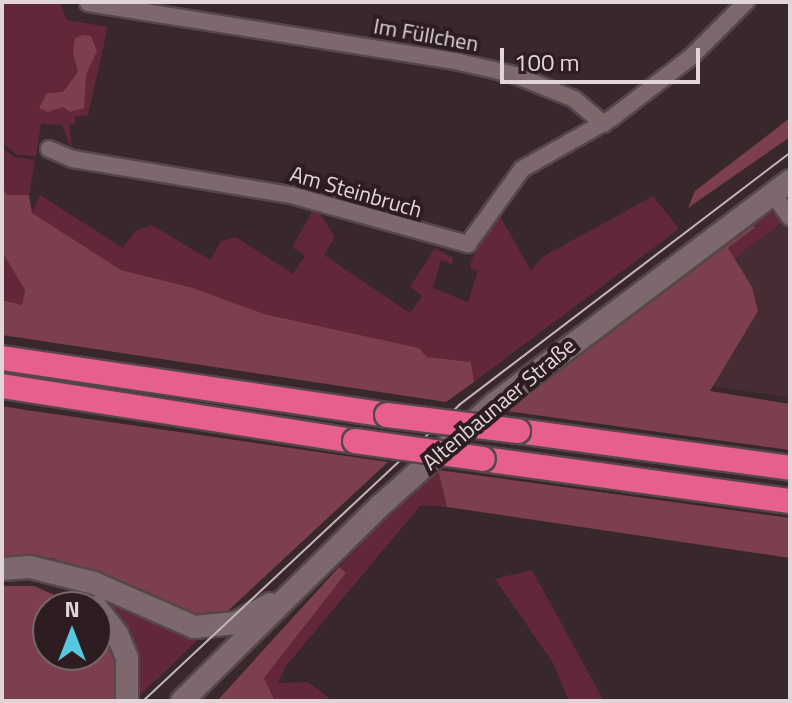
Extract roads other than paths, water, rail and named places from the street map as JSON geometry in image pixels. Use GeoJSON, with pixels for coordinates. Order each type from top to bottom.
{"type":"FeatureCollection","features":[{"type":"Feature","properties":{"kind":"highway"},"geometry":{"type":"LineString","coordinates":[[2,358],[387,415],[790,468]]}},
{"type":"Feature","properties":{"kind":"highway"},"geometry":{"type":"LineString","coordinates":[[2,386],[355,441],[790,501]]}},
{"type":"Feature","properties":{"kind":"main road","name":"Altenbaunaer Straße"},"geometry":{"type":"LineString","coordinates":[[232,655],[381,505],[494,404],[782,187]]}},
{"type":"Feature","properties":{"kind":"main road"},"geometry":{"type":"LineString","coordinates":[[2,569],[50,570],[205,628],[249,618],[289,596]]}},
{"type":"Feature","properties":{"kind":"main road"},"geometry":{"type":"LineString","coordinates":[[50,570],[76,591]]}},
{"type":"Feature","properties":{"kind":"main road"},"geometry":{"type":"LineString","coordinates":[[112,628],[127,658],[127,701]]}},
{"type":"Feature","properties":{"kind":"main road"},"geometry":{"type":"LineString","coordinates":[[182,701],[232,655]]}},
{"type":"Feature","properties":{"kind":"main road"},"geometry":{"type":"LineString","coordinates":[[203,701],[232,655]]}},
{"type":"Feature","properties":{"kind":"street"},"geometry":{"type":"LineString","coordinates":[[604,124],[691,57],[746,2]]}},
{"type":"Feature","properties":{"kind":"street","name":"Im Füllchen"},"geometry":{"type":"LineString","coordinates":[[88,3],[478,66],[574,99],[604,124]]}},
{"type":"Feature","properties":{"kind":"street","name":"Am Steinbruch"},"geometry":{"type":"LineString","coordinates":[[49,149],[73,159],[291,195],[468,244],[522,169],[604,124]]}},
{"type":"Feature","properties":{"kind":"street"},"geometry":{"type":"LineString","coordinates":[[782,187],[790,217]]}},
{"type":"Feature","properties":{"kind":"tram line"},"geometry":{"type":"LineString","coordinates":[[143,701],[459,405],[790,153]]}}]}
